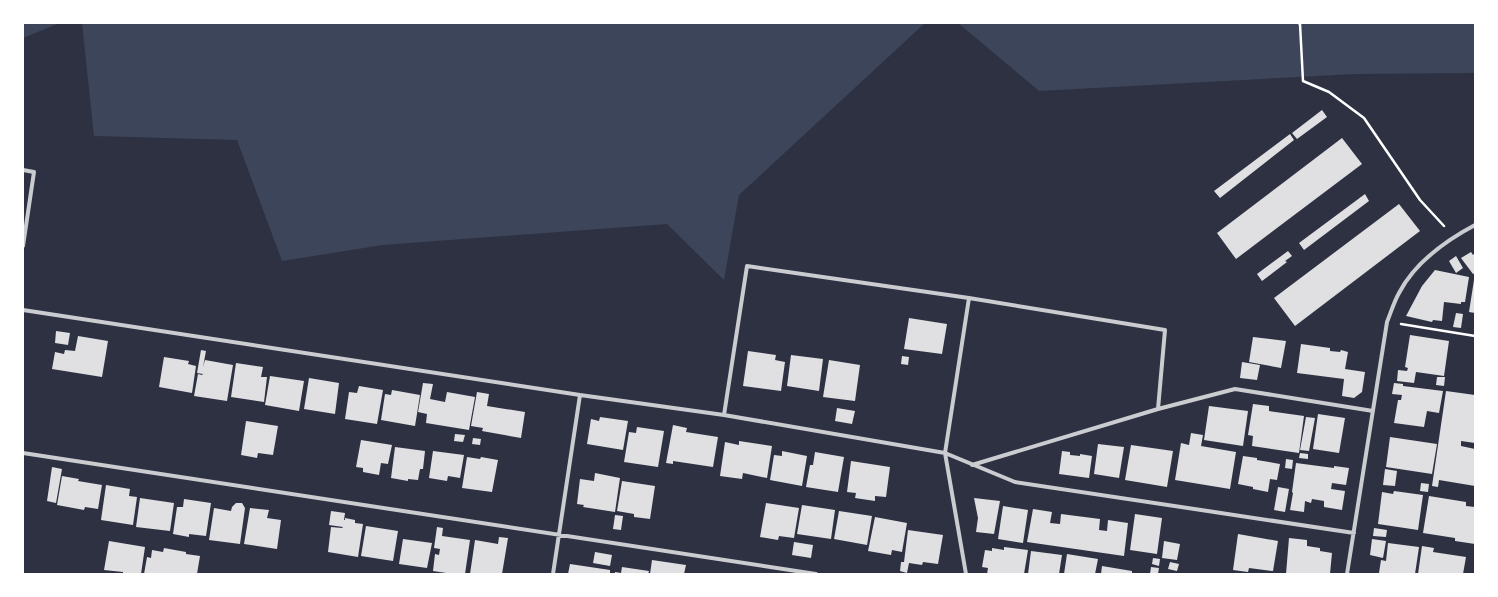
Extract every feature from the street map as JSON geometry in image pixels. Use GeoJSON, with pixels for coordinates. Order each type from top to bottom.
{"type":"FeatureCollection","features":[{"type":"Feature","properties":{"kind":"street"},"geometry":{"type":"LineString","coordinates":[[23,170],[34,172],[23,246]]}},
{"type":"Feature","properties":{"kind":"street"},"geometry":{"type":"LineString","coordinates":[[1347,574],[1387,322],[1399,292],[1419,264],[1454,237],[1475,225]]}},
{"type":"Feature","properties":{"kind":"street"},"geometry":{"type":"LineString","coordinates":[[724,415],[747,266],[969,298],[1165,330],[1158,409]]}},
{"type":"Feature","properties":{"kind":"street"},"geometry":{"type":"LineString","coordinates":[[966,574],[945,453],[969,298]]}},
{"type":"Feature","properties":{"kind":"street"},"geometry":{"type":"LineString","coordinates":[[23,310],[580,396],[724,415],[945,453],[1015,482],[1354,533]]}},
{"type":"Feature","properties":{"kind":"street"},"geometry":{"type":"LineString","coordinates":[[972,465],[1158,409],[1235,389],[1373,411]]}},
{"type":"Feature","properties":{"kind":"street"},"geometry":{"type":"LineString","coordinates":[[553,574],[580,396]]}},
{"type":"Feature","properties":{"kind":"street"},"geometry":{"type":"LineString","coordinates":[[23,453],[816,574]]}},
{"type":"Feature","properties":{"kind":"path"},"geometry":{"type":"LineString","coordinates":[[1298,23],[1300,24],[1303,81],[1329,92],[1364,118],[1420,200],[1454,237]]}},
{"type":"Feature","properties":{"kind":"path"},"geometry":{"type":"LineString","coordinates":[[1387,322],[1475,336]]}},
{"type":"Feature","properties":{"kind":"shaded area"},"geometry":{"type":"Polygon","coordinates":[[[23,23],[60,23],[23,38],[23,23]]]}},
{"type":"Feature","properties":{"kind":"shaded area"},"geometry":{"type":"Polygon","coordinates":[[[82,23],[925,23],[739,195],[724,280],[667,224],[383,245],[282,261],[237,140],[94,136],[82,23]]]}},
{"type":"Feature","properties":{"kind":"shaded area"},"geometry":{"type":"Polygon","coordinates":[[[958,23],[1475,23],[1475,73],[1355,74],[1039,91],[958,23]]]}},
{"type":"Feature","properties":{"kind":"building"},"geometry":{"type":"Polygon","coordinates":[[[1322,110],[1327,117],[1297,139],[1292,133],[1322,110]]]}},
{"type":"Feature","properties":{"kind":"building"},"geometry":{"type":"Polygon","coordinates":[[[1290,134],[1294,140],[1220,198],[1214,191],[1290,134]]]}},
{"type":"Feature","properties":{"kind":"building"},"geometry":{"type":"Polygon","coordinates":[[[1342,138],[1362,164],[1236,259],[1217,233],[1342,138]]]}},
{"type":"Feature","properties":{"kind":"building"},"geometry":{"type":"Polygon","coordinates":[[[1365,194],[1369,201],[1304,250],[1299,243],[1365,194]]]}},
{"type":"Feature","properties":{"kind":"building"},"geometry":{"type":"Polygon","coordinates":[[[1399,204],[1420,231],[1295,326],[1274,298],[1399,204]]]}},
{"type":"Feature","properties":{"kind":"building"},"geometry":{"type":"Polygon","coordinates":[[[1288,251],[1292,256],[1285,261],[1287,262],[1262,281],[1257,274],[1288,251]]]}},
{"type":"Feature","properties":{"kind":"building"},"geometry":{"type":"Polygon","coordinates":[[[1471,252],[1473,255],[1475,253],[1475,273],[1473,274],[1461,258],[1471,252]]]}},
{"type":"Feature","properties":{"kind":"building"},"geometry":{"type":"Polygon","coordinates":[[[1456,256],[1463,268],[1456,273],[1449,261],[1456,256]]]}},
{"type":"Feature","properties":{"kind":"building"},"geometry":{"type":"Polygon","coordinates":[[[1435,270],[1469,277],[1465,302],[1461,302],[1461,304],[1444,302],[1442,321],[1433,320],[1432,322],[1406,316],[1422,286],[1435,270]]]}},
{"type":"Feature","properties":{"kind":"building"},"geometry":{"type":"Polygon","coordinates":[[[1474,280],[1475,281],[1475,313],[1469,312],[1474,280]]]}},
{"type":"Feature","properties":{"kind":"building"},"geometry":{"type":"Polygon","coordinates":[[[1456,313],[1463,314],[1461,328],[1453,327],[1456,313]]]}},
{"type":"Feature","properties":{"kind":"building"},"geometry":{"type":"Polygon","coordinates":[[[909,318],[947,324],[942,354],[904,349],[909,318]]]}},
{"type":"Feature","properties":{"kind":"building"},"geometry":{"type":"Polygon","coordinates":[[[56,331],[70,333],[68,345],[55,343],[56,331]]]}},
{"type":"Feature","properties":{"kind":"building"},"geometry":{"type":"Polygon","coordinates":[[[1410,335],[1449,341],[1444,376],[1416,372],[1414,383],[1397,381],[1398,370],[1407,371],[1408,368],[1405,367],[1410,335]]]}},
{"type":"Feature","properties":{"kind":"building"},"geometry":{"type":"Polygon","coordinates":[[[78,336],[108,341],[102,377],[52,369],[55,352],[64,354],[65,350],[75,351],[78,336]]]}},
{"type":"Feature","properties":{"kind":"building"},"geometry":{"type":"Polygon","coordinates":[[[1253,337],[1286,341],[1281,368],[1249,362],[1253,337]]]}},
{"type":"Feature","properties":{"kind":"building"},"geometry":{"type":"Polygon","coordinates":[[[1301,344],[1330,348],[1330,351],[1340,352],[1341,350],[1348,352],[1345,369],[1365,372],[1362,392],[1354,398],[1342,396],[1344,379],[1297,373],[1301,344]]]}},
{"type":"Feature","properties":{"kind":"building"},"geometry":{"type":"Polygon","coordinates":[[[201,350],[206,351],[203,367],[205,360],[233,365],[227,401],[194,396],[198,374],[203,374],[197,373],[201,350]]]}},
{"type":"Feature","properties":{"kind":"building"},"geometry":{"type":"Polygon","coordinates":[[[748,351],[776,355],[775,360],[785,362],[781,391],[743,386],[748,351]]]}},
{"type":"Feature","properties":{"kind":"building"},"geometry":{"type":"Polygon","coordinates":[[[791,355],[823,359],[819,391],[787,386],[791,355]]]}},
{"type":"Feature","properties":{"kind":"building"},"geometry":{"type":"Polygon","coordinates":[[[902,356],[909,357],[908,365],[901,364],[902,356]]]}},
{"type":"Feature","properties":{"kind":"building"},"geometry":{"type":"Polygon","coordinates":[[[164,357],[189,361],[188,364],[196,366],[192,393],[159,387],[164,357]]]}},
{"type":"Feature","properties":{"kind":"building"},"geometry":{"type":"Polygon","coordinates":[[[829,360],[860,365],[855,401],[823,397],[829,360]]]}},
{"type":"Feature","properties":{"kind":"building"},"geometry":{"type":"Polygon","coordinates":[[[1242,362],[1260,365],[1257,380],[1240,378],[1242,362]]]}},
{"type":"Feature","properties":{"kind":"building"},"geometry":{"type":"Polygon","coordinates":[[[236,363],[263,367],[261,377],[267,377],[264,402],[231,397],[236,363]]]}},
{"type":"Feature","properties":{"kind":"building"},"geometry":{"type":"Polygon","coordinates":[[[270,376],[304,381],[299,411],[265,405],[270,376]]]}},
{"type":"Feature","properties":{"kind":"building"},"geometry":{"type":"Polygon","coordinates":[[[1437,377],[1445,377],[1444,386],[1436,385],[1437,377]]]}},
{"type":"Feature","properties":{"kind":"building"},"geometry":{"type":"Polygon","coordinates":[[[309,378],[339,383],[335,414],[304,409],[309,378]]]}},
{"type":"Feature","properties":{"kind":"building"},"geometry":{"type":"Polygon","coordinates":[[[423,383],[433,384],[430,399],[445,402],[447,392],[475,397],[469,430],[426,423],[427,414],[418,412],[423,383]]]}},
{"type":"Feature","properties":{"kind":"building"},"geometry":{"type":"Polygon","coordinates":[[[1394,383],[1403,384],[1403,386],[1443,391],[1439,413],[1427,411],[1424,427],[1394,423],[1398,400],[1401,400],[1402,395],[1392,394],[1394,383]]]}},
{"type":"Feature","properties":{"kind":"building"},"geometry":{"type":"Polygon","coordinates":[[[359,386],[383,390],[377,424],[345,419],[349,392],[357,393],[359,386]]]}},
{"type":"Feature","properties":{"kind":"building"},"geometry":{"type":"Polygon","coordinates":[[[392,390],[420,395],[415,426],[381,420],[385,394],[391,395],[392,390]]]}},
{"type":"Feature","properties":{"kind":"building"},"geometry":{"type":"Polygon","coordinates":[[[1446,391],[1475,395],[1475,443],[1461,441],[1461,446],[1475,449],[1475,486],[1439,480],[1438,487],[1432,486],[1446,391]]]}},
{"type":"Feature","properties":{"kind":"building"},"geometry":{"type":"Polygon","coordinates":[[[477,392],[489,394],[487,406],[525,412],[521,438],[482,431],[483,428],[471,426],[477,392]]]}},
{"type":"Feature","properties":{"kind":"building"},"geometry":{"type":"Polygon","coordinates":[[[1253,404],[1269,406],[1269,411],[1304,416],[1299,453],[1252,446],[1253,436],[1248,435],[1253,404]]]}},
{"type":"Feature","properties":{"kind":"building"},"geometry":{"type":"Polygon","coordinates":[[[1209,406],[1248,411],[1243,446],[1204,440],[1209,406]]]}},
{"type":"Feature","properties":{"kind":"building"},"geometry":{"type":"Polygon","coordinates":[[[837,408],[855,411],[852,424],[835,421],[837,408]]]}},
{"type":"Feature","properties":{"kind":"building"},"geometry":{"type":"Polygon","coordinates":[[[1318,414],[1345,418],[1339,453],[1313,449],[1318,414]]]}},
{"type":"Feature","properties":{"kind":"building"},"geometry":{"type":"Polygon","coordinates":[[[600,417],[628,421],[623,450],[587,444],[591,419],[599,421],[600,417]]]}},
{"type":"Feature","properties":{"kind":"building"},"geometry":{"type":"Polygon","coordinates":[[[1306,417],[1315,418],[1309,451],[1300,450],[1306,417]]]}},
{"type":"Feature","properties":{"kind":"building"},"geometry":{"type":"Polygon","coordinates":[[[246,421],[278,426],[273,455],[258,453],[257,458],[241,455],[246,421]]]}},
{"type":"Feature","properties":{"kind":"building"},"geometry":{"type":"Polygon","coordinates":[[[673,425],[687,428],[686,432],[718,437],[713,467],[673,461],[673,464],[666,463],[673,425]]]}},
{"type":"Feature","properties":{"kind":"building"},"geometry":{"type":"Polygon","coordinates":[[[637,427],[664,431],[658,467],[624,462],[629,432],[636,433],[637,427]]]}},
{"type":"Feature","properties":{"kind":"building"},"geometry":{"type":"Polygon","coordinates":[[[1191,433],[1203,435],[1201,446],[1236,452],[1230,489],[1175,480],[1181,443],[1189,445],[1191,433]]]}},
{"type":"Feature","properties":{"kind":"building"},"geometry":{"type":"Polygon","coordinates":[[[455,434],[465,435],[463,442],[454,441],[455,434]]]}},
{"type":"Feature","properties":{"kind":"building"},"geometry":{"type":"Polygon","coordinates":[[[1390,437],[1437,444],[1432,474],[1386,467],[1390,437]]]}},
{"type":"Feature","properties":{"kind":"building"},"geometry":{"type":"Polygon","coordinates":[[[473,438],[481,439],[480,445],[472,444],[473,438]]]}},
{"type":"Feature","properties":{"kind":"building"},"geometry":{"type":"Polygon","coordinates":[[[361,440],[392,445],[388,464],[381,463],[379,475],[363,472],[363,468],[356,467],[361,440]]]}},
{"type":"Feature","properties":{"kind":"building"},"geometry":{"type":"Polygon","coordinates":[[[739,441],[772,446],[767,478],[743,473],[742,479],[720,476],[725,442],[739,445],[739,441]]]}},
{"type":"Feature","properties":{"kind":"building"},"geometry":{"type":"Polygon","coordinates":[[[1098,444],[1124,447],[1119,478],[1094,474],[1098,444]]]}},
{"type":"Feature","properties":{"kind":"building"},"geometry":{"type":"Polygon","coordinates":[[[1131,445],[1173,451],[1167,487],[1125,480],[1131,445]]]}},
{"type":"Feature","properties":{"kind":"building"},"geometry":{"type":"Polygon","coordinates":[[[395,447],[425,451],[423,469],[420,469],[418,480],[408,479],[408,481],[391,478],[395,447]]]}},
{"type":"Feature","properties":{"kind":"building"},"geometry":{"type":"Polygon","coordinates":[[[433,451],[464,455],[460,478],[448,476],[447,481],[429,478],[433,451]]]}},
{"type":"Feature","properties":{"kind":"building"},"geometry":{"type":"Polygon","coordinates":[[[782,451],[807,456],[802,486],[770,480],[774,455],[782,456],[782,451]]]}},
{"type":"Feature","properties":{"kind":"building"},"geometry":{"type":"Polygon","coordinates":[[[1062,451],[1070,452],[1070,455],[1080,456],[1080,454],[1092,456],[1089,478],[1059,474],[1062,451]]]}},
{"type":"Feature","properties":{"kind":"building"},"geometry":{"type":"Polygon","coordinates":[[[815,452],[844,457],[838,492],[806,487],[810,465],[813,465],[815,452]]]}},
{"type":"Feature","properties":{"kind":"building"},"geometry":{"type":"Polygon","coordinates":[[[1300,453],[1308,454],[1308,459],[1299,458],[1300,453]]]}},
{"type":"Feature","properties":{"kind":"building"},"geometry":{"type":"Polygon","coordinates":[[[1243,456],[1280,464],[1277,480],[1270,479],[1268,492],[1238,484],[1243,456]]]}},
{"type":"Feature","properties":{"kind":"building"},"geometry":{"type":"Polygon","coordinates":[[[467,457],[480,459],[481,457],[498,460],[492,492],[462,488],[467,457]]]}},
{"type":"Feature","properties":{"kind":"building"},"geometry":{"type":"Polygon","coordinates":[[[1286,459],[1293,460],[1292,469],[1285,468],[1286,459]]]}},
{"type":"Feature","properties":{"kind":"building"},"geometry":{"type":"Polygon","coordinates":[[[851,461],[890,467],[886,497],[875,496],[875,501],[855,498],[856,493],[847,492],[851,461]]]}},
{"type":"Feature","properties":{"kind":"building"},"geometry":{"type":"Polygon","coordinates":[[[1296,463],[1334,468],[1334,466],[1349,468],[1346,485],[1332,483],[1331,489],[1345,491],[1342,510],[1324,507],[1324,501],[1312,499],[1311,503],[1305,501],[1304,512],[1290,510],[1296,463]]]}},
{"type":"Feature","properties":{"kind":"building"},"geometry":{"type":"Polygon","coordinates":[[[52,467],[62,469],[56,503],[47,501],[52,467]]]}},
{"type":"Feature","properties":{"kind":"building"},"geometry":{"type":"Polygon","coordinates":[[[1385,469],[1397,471],[1395,486],[1383,485],[1385,469]]]}},
{"type":"Feature","properties":{"kind":"building"},"geometry":{"type":"Polygon","coordinates":[[[595,473],[620,478],[615,512],[583,507],[584,505],[577,504],[580,479],[594,481],[595,473]]]}},
{"type":"Feature","properties":{"kind":"building"},"geometry":{"type":"Polygon","coordinates":[[[62,476],[79,479],[78,481],[102,485],[98,509],[85,507],[84,510],[57,505],[62,476]]]}},
{"type":"Feature","properties":{"kind":"building"},"geometry":{"type":"Polygon","coordinates":[[[622,481],[655,486],[650,519],[634,517],[634,514],[617,511],[622,481]]]}},
{"type":"Feature","properties":{"kind":"building"},"geometry":{"type":"Polygon","coordinates":[[[1421,483],[1429,484],[1428,492],[1420,491],[1421,483]]]}},
{"type":"Feature","properties":{"kind":"building"},"geometry":{"type":"Polygon","coordinates":[[[106,485],[130,489],[129,496],[137,497],[133,525],[101,520],[106,485]]]}},
{"type":"Feature","properties":{"kind":"building"},"geometry":{"type":"Polygon","coordinates":[[[1278,487],[1289,489],[1285,512],[1274,510],[1278,487]]]}},
{"type":"Feature","properties":{"kind":"building"},"geometry":{"type":"Polygon","coordinates":[[[1394,491],[1423,495],[1418,530],[1378,524],[1382,492],[1393,494],[1394,491]]]}},
{"type":"Feature","properties":{"kind":"building"},"geometry":{"type":"Polygon","coordinates":[[[1429,496],[1466,502],[1466,506],[1475,507],[1475,544],[1455,541],[1455,538],[1423,533],[1429,496]]]}},
{"type":"Feature","properties":{"kind":"building"},"geometry":{"type":"Polygon","coordinates":[[[140,498],[174,503],[170,531],[136,527],[140,498]]]}},
{"type":"Feature","properties":{"kind":"building"},"geometry":{"type":"Polygon","coordinates":[[[974,498],[1000,501],[994,534],[976,532],[978,518],[974,498]]]}},
{"type":"Feature","properties":{"kind":"building"},"geometry":{"type":"Polygon","coordinates":[[[184,499],[211,503],[206,536],[189,534],[189,537],[173,534],[177,507],[183,507],[184,499]]]}},
{"type":"Feature","properties":{"kind":"building"},"geometry":{"type":"Polygon","coordinates":[[[236,503],[242,503],[245,508],[240,544],[209,540],[214,508],[231,511],[232,507],[236,503]]]}},
{"type":"Feature","properties":{"kind":"building"},"geometry":{"type":"Polygon","coordinates":[[[766,503],[799,508],[794,538],[779,536],[778,540],[760,537],[766,503]]]}},
{"type":"Feature","properties":{"kind":"building"},"geometry":{"type":"Polygon","coordinates":[[[802,505],[835,510],[831,539],[797,534],[802,505]]]}},
{"type":"Feature","properties":{"kind":"building"},"geometry":{"type":"Polygon","coordinates":[[[1003,506],[1028,510],[1023,543],[998,539],[1003,506]]]}},
{"type":"Feature","properties":{"kind":"building"},"geometry":{"type":"Polygon","coordinates":[[[250,508],[269,510],[267,518],[281,520],[277,549],[244,544],[250,508]]]}},
{"type":"Feature","properties":{"kind":"building"},"geometry":{"type":"Polygon","coordinates":[[[1033,509],[1052,512],[1050,523],[1060,524],[1061,514],[1100,519],[1099,530],[1107,531],[1108,520],[1128,523],[1124,556],[1027,542],[1033,509]]]}},
{"type":"Feature","properties":{"kind":"building"},"geometry":{"type":"Polygon","coordinates":[[[331,511],[345,513],[344,520],[345,518],[355,520],[355,523],[363,524],[358,557],[328,552],[331,527],[343,527],[329,525],[331,511]]]}},
{"type":"Feature","properties":{"kind":"building"},"geometry":{"type":"Polygon","coordinates":[[[839,511],[872,516],[867,545],[834,539],[839,511]]]}},
{"type":"Feature","properties":{"kind":"building"},"geometry":{"type":"Polygon","coordinates":[[[1135,514],[1162,518],[1157,554],[1130,550],[1135,514]]]}},
{"type":"Feature","properties":{"kind":"building"},"geometry":{"type":"Polygon","coordinates":[[[615,515],[623,516],[621,530],[613,529],[615,515]]]}},
{"type":"Feature","properties":{"kind":"building"},"geometry":{"type":"Polygon","coordinates":[[[875,517],[907,523],[902,552],[892,550],[891,555],[868,551],[875,517]]]}},
{"type":"Feature","properties":{"kind":"building"},"geometry":{"type":"Polygon","coordinates":[[[366,526],[398,531],[393,561],[361,556],[366,526]]]}},
{"type":"Feature","properties":{"kind":"building"},"geometry":{"type":"Polygon","coordinates":[[[437,527],[443,528],[442,536],[470,540],[465,574],[433,571],[435,554],[439,555],[440,549],[434,548],[437,527]]]}},
{"type":"Feature","properties":{"kind":"building"},"geometry":{"type":"Polygon","coordinates":[[[1374,528],[1387,530],[1386,537],[1373,536],[1374,528]]]}},
{"type":"Feature","properties":{"kind":"building"},"geometry":{"type":"Polygon","coordinates":[[[908,530],[943,535],[938,564],[923,562],[922,565],[909,563],[907,573],[900,571],[901,562],[904,562],[908,530]]]}},
{"type":"Feature","properties":{"kind":"building"},"geometry":{"type":"Polygon","coordinates":[[[1238,534],[1278,541],[1273,571],[1249,568],[1248,572],[1233,570],[1238,534]]]}},
{"type":"Feature","properties":{"kind":"building"},"geometry":{"type":"Polygon","coordinates":[[[499,537],[508,538],[502,574],[470,574],[475,540],[498,544],[499,537]]]}},
{"type":"Feature","properties":{"kind":"building"},"geometry":{"type":"Polygon","coordinates":[[[1289,538],[1307,540],[1307,546],[1320,548],[1320,551],[1332,553],[1330,574],[1286,574],[1289,538]]]}},
{"type":"Feature","properties":{"kind":"building"},"geometry":{"type":"Polygon","coordinates":[[[403,539],[432,543],[427,568],[399,564],[403,539]]]}},
{"type":"Feature","properties":{"kind":"building"},"geometry":{"type":"Polygon","coordinates":[[[1372,539],[1386,541],[1383,558],[1370,555],[1372,539]]]}},
{"type":"Feature","properties":{"kind":"building"},"geometry":{"type":"Polygon","coordinates":[[[109,541],[145,547],[141,574],[123,574],[123,572],[104,570],[109,541]]]}},
{"type":"Feature","properties":{"kind":"building"},"geometry":{"type":"Polygon","coordinates":[[[1164,541],[1180,544],[1177,560],[1162,558],[1164,541]]]}},
{"type":"Feature","properties":{"kind":"building"},"geometry":{"type":"Polygon","coordinates":[[[794,542],[813,545],[811,558],[792,555],[794,542]]]}},
{"type":"Feature","properties":{"kind":"building"},"geometry":{"type":"Polygon","coordinates":[[[1388,543],[1419,547],[1415,574],[1379,573],[1381,560],[1386,561],[1388,543]]]}},
{"type":"Feature","properties":{"kind":"building"},"geometry":{"type":"Polygon","coordinates":[[[1422,546],[1434,548],[1433,552],[1466,557],[1463,574],[1418,574],[1422,546]]]}},
{"type":"Feature","properties":{"kind":"building"},"geometry":{"type":"Polygon","coordinates":[[[1004,547],[1028,550],[1024,574],[987,574],[988,568],[982,567],[985,550],[992,551],[992,548],[1004,550],[1004,547]]]}},
{"type":"Feature","properties":{"kind":"building"},"geometry":{"type":"Polygon","coordinates":[[[164,548],[200,556],[197,574],[144,574],[147,557],[151,558],[152,550],[163,552],[164,548]]]}},
{"type":"Feature","properties":{"kind":"building"},"geometry":{"type":"Polygon","coordinates":[[[1031,551],[1062,555],[1059,574],[1028,574],[1031,551]]]}},
{"type":"Feature","properties":{"kind":"building"},"geometry":{"type":"Polygon","coordinates":[[[595,552],[612,555],[610,566],[593,563],[595,552]]]}},
{"type":"Feature","properties":{"kind":"building"},"geometry":{"type":"Polygon","coordinates":[[[1067,554],[1098,559],[1095,574],[1064,574],[1067,554]]]}},
{"type":"Feature","properties":{"kind":"building"},"geometry":{"type":"Polygon","coordinates":[[[1153,558],[1160,559],[1159,566],[1152,564],[1153,558]]]}},
{"type":"Feature","properties":{"kind":"building"},"geometry":{"type":"Polygon","coordinates":[[[652,560],[686,565],[684,574],[650,574],[652,560]]]}},
{"type":"Feature","properties":{"kind":"building"},"geometry":{"type":"Polygon","coordinates":[[[1170,562],[1179,564],[1177,571],[1168,569],[1170,562]]]}},
{"type":"Feature","properties":{"kind":"building"},"geometry":{"type":"Polygon","coordinates":[[[570,564],[610,570],[610,574],[568,574],[570,564]]]}},
{"type":"Feature","properties":{"kind":"building"},"geometry":{"type":"Polygon","coordinates":[[[1102,566],[1132,571],[1132,574],[1101,574],[1102,566]]]}},
{"type":"Feature","properties":{"kind":"building"},"geometry":{"type":"Polygon","coordinates":[[[622,567],[649,571],[648,574],[615,574],[615,572],[621,573],[622,567]]]}},
{"type":"Feature","properties":{"kind":"building"},"geometry":{"type":"Polygon","coordinates":[[[1151,567],[1159,568],[1158,574],[1150,574],[1151,567]]]}}]}
